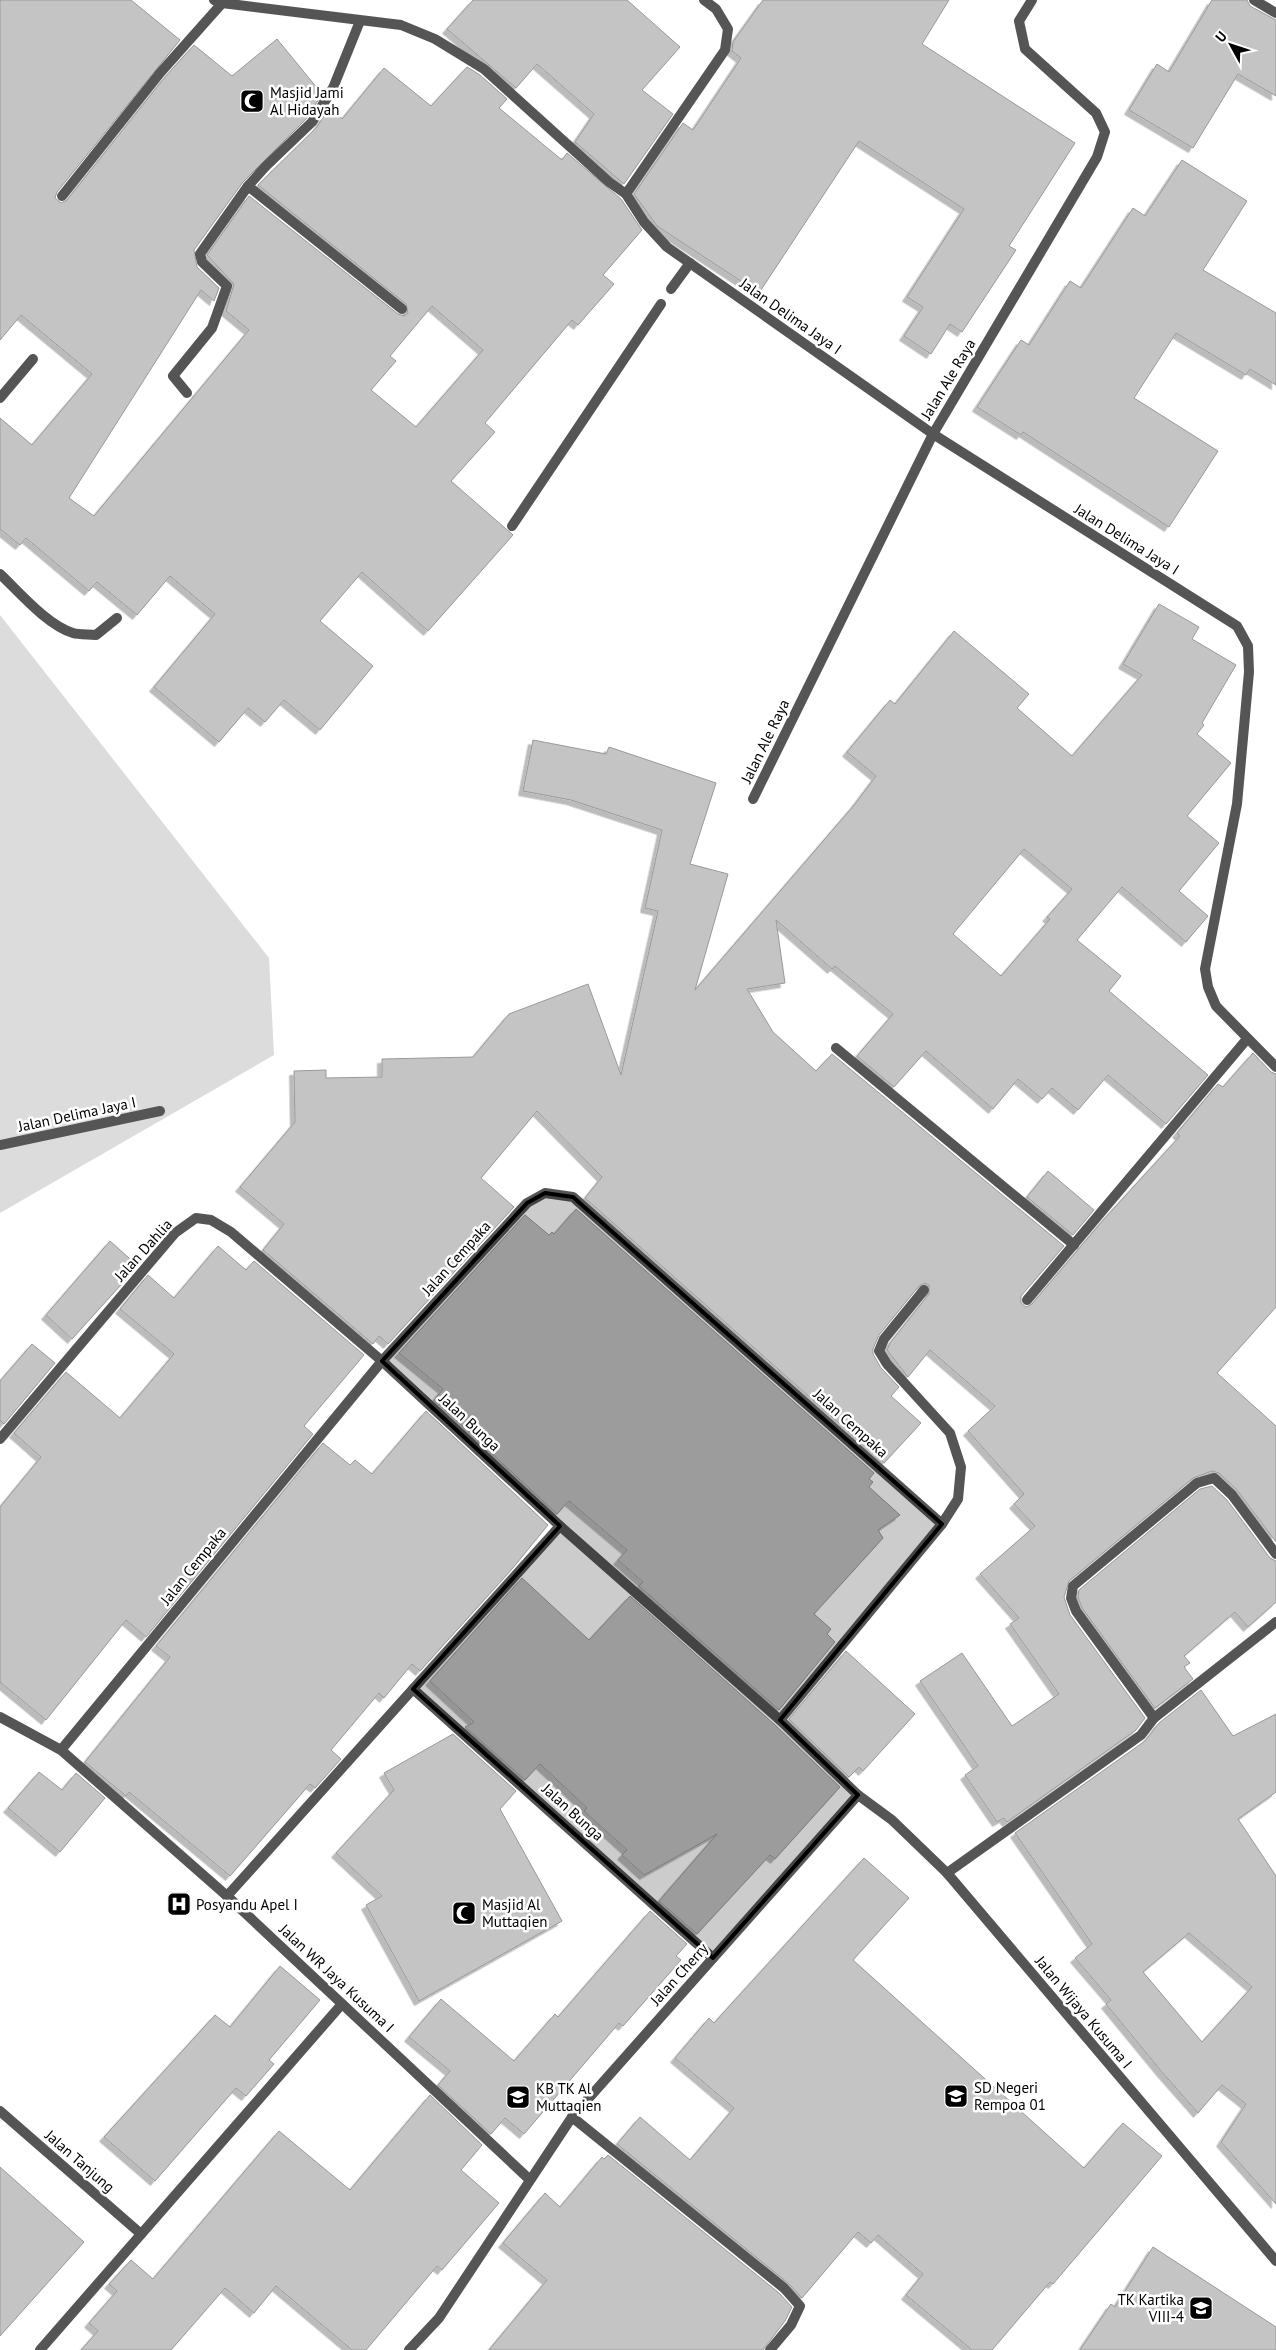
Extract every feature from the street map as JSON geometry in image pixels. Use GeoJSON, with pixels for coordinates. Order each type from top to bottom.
{"type":"FeatureCollection","features":[{"type":"Feature","properties":{"kind":"street"},"geometry":{"type":"LineString","coordinates":[[626,194],[725,50],[728,30],[716,9],[704,0]]}},
{"type":"Feature","properties":{"kind":"street","name":"Jalan Ale Raya"},"geometry":{"type":"LineString","coordinates":[[753,799],[933,434],[1097,157],[1105,132],[1096,112],[1025,49],[1019,21],[1032,0]]}},
{"type":"Feature","properties":{"kind":"street"},"geometry":{"type":"LineString","coordinates":[[1254,0],[1276,13]]}},
{"type":"Feature","properties":{"kind":"street"},"geometry":{"type":"LineString","coordinates":[[62,196],[220,1]]}},
{"type":"Feature","properties":{"kind":"street","name":"Jalan Delima Jaya I"},"geometry":{"type":"LineString","coordinates":[[220,1],[401,25],[435,39],[484,69],[609,182],[626,194],[656,236],[667,247],[933,434],[1237,626],[1248,646],[1249,672],[1237,804],[1205,969],[1208,987],[1216,1006],[1276,1066]]}},
{"type":"Feature","properties":{"kind":"street"},"geometry":{"type":"LineString","coordinates":[[187,393],[173,376],[212,328],[227,286],[202,262],[200,254],[248,186],[312,122],[333,88],[360,21]]}},
{"type":"Feature","properties":{"kind":"street"},"geometry":{"type":"LineString","coordinates":[[248,186],[402,309]]}},
{"type":"Feature","properties":{"kind":"street"},"geometry":{"type":"LineString","coordinates":[[671,289],[690,263]]}},
{"type":"Feature","properties":{"kind":"street"},"geometry":{"type":"LineString","coordinates":[[512,526],[661,304]]}},
{"type":"Feature","properties":{"kind":"street"},"geometry":{"type":"LineString","coordinates":[[0,398],[33,359]]}},
{"type":"Feature","properties":{"kind":"street"},"geometry":{"type":"LineString","coordinates":[[0,574],[33,606],[56,624],[73,633],[96,635],[118,618]]}},
{"type":"Feature","properties":{"kind":"street"},"geometry":{"type":"LineString","coordinates":[[1027,1300],[1247,1039]]}},
{"type":"Feature","properties":{"kind":"street"},"geometry":{"type":"LineString","coordinates":[[836,1048],[1074,1245]]}},
{"type":"Feature","properties":{"kind":"street","name":"Jalan Delima Jaya I"},"geometry":{"type":"LineString","coordinates":[[0,1145],[160,1112]]}},
{"type":"Feature","properties":{"kind":"street","name":"Jalan Cempaka"},"geometry":{"type":"LineString","coordinates":[[62,1750],[382,1361],[527,1202],[545,1192],[573,1197],[942,1524]]}},
{"type":"Feature","properties":{"kind":"street","name":"Jalan Dahlia"},"geometry":{"type":"LineString","coordinates":[[0,1439],[176,1233],[196,1218],[211,1220],[231,1232],[382,1361]]}},
{"type":"Feature","properties":{"kind":"street"},"geometry":{"type":"LineString","coordinates":[[780,1720],[942,1524],[958,1499],[961,1467],[950,1433],[887,1364],[878,1351],[884,1339],[924,1290]]}},
{"type":"Feature","properties":{"kind":"street","name":"Jalan Bunga"},"geometry":{"type":"LineString","coordinates":[[382,1361],[560,1526],[780,1720],[858,1795]]}},
{"type":"Feature","properties":{"kind":"street"},"geometry":{"type":"LineString","coordinates":[[1154,1718],[1076,1611],[1071,1598],[1073,1586],[1197,1484],[1214,1478],[1232,1495],[1276,1554]]}},
{"type":"Feature","properties":{"kind":"street"},"geometry":{"type":"LineString","coordinates":[[227,1896],[560,1526]]}},
{"type":"Feature","properties":{"kind":"street"},"geometry":{"type":"LineString","coordinates":[[947,1874],[1141,1735],[1154,1718],[1276,1622]]}},
{"type":"Feature","properties":{"kind":"street","name":"Jalan Bunga"},"geometry":{"type":"LineString","coordinates":[[413,1689],[713,1958]]}},
{"type":"Feature","properties":{"kind":"street","name":"Jalan WR Jaya Kusuma I"},"geometry":{"type":"LineString","coordinates":[[0,1716],[62,1750],[227,1896],[529,2179]]}},
{"type":"Feature","properties":{"kind":"street","name":"Jalan Cherry"},"geometry":{"type":"LineString","coordinates":[[409,2350],[439,2318],[529,2179],[572,2117],[858,1795]]}},
{"type":"Feature","properties":{"kind":"street","name":"Jalan Wijaya Kusuma I"},"geometry":{"type":"LineString","coordinates":[[858,1795],[892,1820],[947,1874],[1276,2261]]}},
{"type":"Feature","properties":{"kind":"street"},"geometry":{"type":"LineString","coordinates":[[40,2350],[342,2004]]}},
{"type":"Feature","properties":{"kind":"street","name":"Jalan Tanjung"},"geometry":{"type":"LineString","coordinates":[[0,2111],[141,2234]]}},
{"type":"Feature","properties":{"kind":"street"},"geometry":{"type":"LineString","coordinates":[[572,2117],[784,2288],[800,2306],[791,2325],[770,2350]]}},
{"type":"Feature","properties":{"kind":"highlighted area"},"geometry":{"type":"Polygon","coordinates":[[[545,1193],[573,1197],[942,1524],[780,1720],[858,1795],[713,1958],[413,1689],[560,1526],[382,1361],[527,1203],[545,1193]]]}},
{"type":"Feature","properties":{"kind":"shaded area"},"geometry":{"type":"Polygon","coordinates":[[[0,615],[269,958],[274,1055],[0,1213],[0,615]]]}},
{"type":"Feature","properties":{"kind":"building"},"geometry":{"type":"Polygon","coordinates":[[[0,0],[131,0],[180,40],[57,192],[55,198],[61,203],[67,200],[165,77],[194,45],[232,76],[277,39],[322,94],[307,118],[243,182],[194,250],[197,267],[219,288],[214,301],[201,290],[69,498],[94,516],[249,330],[226,311],[234,284],[207,255],[249,196],[398,314],[404,316],[408,313],[406,304],[258,185],[317,127],[331,105],[342,119],[384,68],[431,106],[467,67],[480,75],[507,99],[499,108],[562,160],[567,153],[621,199],[642,230],[603,275],[614,284],[578,325],[572,320],[485,423],[495,432],[451,481],[513,535],[428,631],[362,572],[320,621],[373,666],[320,730],[284,700],[265,722],[248,708],[219,742],[154,687],[215,614],[170,576],[137,615],[97,582],[89,591],[26,538],[20,545],[0,529],[0,418],[32,445],[92,374],[21,315],[0,340],[0,0]],[[432,306],[390,356],[396,361],[371,390],[416,427],[483,350],[432,306]]]}},
{"type":"Feature","properties":{"kind":"building"},"geometry":{"type":"Polygon","coordinates":[[[473,0],[627,0],[680,47],[642,90],[673,114],[624,184],[575,142],[594,114],[537,64],[516,88],[447,29],[473,0]]]}},
{"type":"Feature","properties":{"kind":"building"},"geometry":{"type":"Polygon","coordinates":[[[763,0],[949,0],[922,44],[1075,143],[1009,246],[1016,250],[962,332],[950,324],[931,354],[904,336],[923,307],[907,297],[964,209],[859,141],[759,293],[657,226],[634,194],[683,123],[693,130],[741,58],[732,51],[733,42],[763,0]]]}},
{"type":"Feature","properties":{"kind":"building"},"geometry":{"type":"Polygon","coordinates":[[[1212,0],[1247,0],[1250,6],[1276,20],[1276,96],[1238,74],[1193,148],[1129,110],[1157,64],[1169,72],[1212,0]]]}},
{"type":"Feature","properties":{"kind":"building"},"geometry":{"type":"Polygon","coordinates":[[[1182,160],[1247,201],[1203,270],[1276,313],[1276,385],[1250,369],[1246,375],[1176,333],[1134,398],[1218,451],[1169,527],[1023,432],[1021,435],[977,407],[1021,340],[1029,345],[1070,281],[1081,288],[1133,208],[1145,216],[1182,160]]]}},
{"type":"Feature","properties":{"kind":"building"},"geometry":{"type":"Polygon","coordinates":[[[1159,604],[1199,627],[1192,639],[1236,665],[1202,723],[1204,725],[1197,734],[1231,763],[1187,816],[1219,843],[1179,891],[1208,916],[1186,942],[1122,887],[1077,940],[1121,976],[1109,991],[1208,1075],[1166,1124],[1108,1075],[1078,1110],[1052,1088],[1042,1099],[1018,1079],[993,1109],[926,1051],[894,1087],[857,1056],[893,1014],[835,966],[832,969],[776,920],[785,983],[747,989],[773,1032],[816,1071],[832,1054],[1064,1246],[1021,1296],[1021,1303],[1026,1307],[1032,1304],[1104,1219],[1180,1136],[1177,1133],[1218,1084],[1223,1087],[1253,1053],[1271,1072],[1276,1074],[1276,1307],[1217,1373],[1276,1426],[1276,1542],[1237,1490],[1219,1473],[1212,1471],[1193,1478],[1069,1581],[1064,1597],[1070,1615],[1145,1718],[1136,1730],[1007,1822],[1004,1818],[997,1822],[965,1775],[978,1766],[920,1681],[962,1653],[1012,1726],[1059,1694],[1010,1624],[1019,1618],[980,1574],[1035,1526],[1014,1504],[1024,1494],[968,1431],[995,1406],[930,1350],[908,1377],[887,1350],[890,1343],[929,1294],[929,1285],[925,1283],[919,1286],[879,1335],[873,1349],[873,1354],[881,1368],[899,1387],[891,1396],[921,1423],[884,1463],[585,1198],[602,1177],[537,1111],[481,1178],[514,1207],[388,1344],[379,1336],[373,1344],[263,1250],[284,1224],[240,1187],[295,1122],[294,1071],[326,1070],[326,1078],[382,1077],[382,1059],[473,1057],[509,1014],[588,984],[621,1075],[658,911],[645,908],[662,830],[571,800],[523,791],[533,740],[606,754],[609,747],[716,783],[690,864],[728,874],[695,990],[855,804],[876,776],[847,752],[890,700],[895,704],[954,631],[1029,694],[1017,708],[1072,756],[1142,675],[1123,664],[1159,604]],[[1024,849],[953,934],[1001,976],[1050,919],[1047,917],[1072,889],[1024,849]]]}},
{"type":"Feature","properties":{"kind":"building"},"geometry":{"type":"Polygon","coordinates":[[[1048,1171],[1094,1210],[1073,1235],[1027,1197],[1048,1171]]]}},
{"type":"Feature","properties":{"kind":"building"},"geometry":{"type":"Polygon","coordinates":[[[576,1209],[874,1473],[869,1479],[873,1482],[869,1487],[900,1515],[878,1530],[883,1538],[814,1614],[831,1629],[827,1634],[835,1642],[779,1710],[639,1586],[643,1582],[618,1560],[627,1550],[569,1501],[557,1514],[434,1400],[443,1389],[399,1353],[525,1215],[549,1235],[552,1232],[554,1234],[576,1209]]]}},
{"type":"Feature","properties":{"kind":"building"},"geometry":{"type":"Polygon","coordinates":[[[110,1241],[138,1266],[72,1339],[46,1315],[110,1241]]]}},
{"type":"Feature","properties":{"kind":"building"},"geometry":{"type":"Polygon","coordinates":[[[218,1246],[246,1270],[254,1261],[364,1355],[304,1426],[313,1434],[146,1637],[126,1620],[46,1720],[0,1682],[0,1507],[41,1457],[14,1433],[66,1372],[120,1418],[174,1354],[120,1309],[148,1275],[174,1298],[218,1246]]]}},
{"type":"Feature","properties":{"kind":"building"},"geometry":{"type":"Polygon","coordinates":[[[32,1344],[55,1363],[4,1424],[0,1420],[0,1381],[32,1344]]]}},
{"type":"Feature","properties":{"kind":"building"},"geometry":{"type":"Polygon","coordinates":[[[426,1411],[548,1525],[512,1569],[420,1671],[412,1664],[384,1698],[379,1693],[331,1750],[341,1759],[315,1788],[310,1784],[230,1876],[129,1792],[126,1796],[85,1762],[170,1657],[156,1646],[323,1443],[350,1465],[355,1460],[372,1474],[426,1411]]]}},
{"type":"Feature","properties":{"kind":"building"},"geometry":{"type":"Polygon","coordinates":[[[1212,1486],[1227,1500],[1270,1558],[1276,1561],[1276,1602],[1248,1627],[1235,1612],[1184,1656],[1190,1663],[1184,1667],[1193,1679],[1155,1708],[1082,1608],[1078,1597],[1079,1590],[1200,1489],[1212,1486]]]}},
{"type":"Feature","properties":{"kind":"building"},"geometry":{"type":"Polygon","coordinates":[[[522,1578],[589,1640],[630,1596],[775,1725],[840,1787],[775,1859],[770,1855],[697,1934],[659,1901],[717,1834],[644,1875],[622,1855],[627,1850],[584,1811],[587,1808],[540,1764],[525,1780],[465,1727],[474,1722],[430,1681],[522,1578]]]}},
{"type":"Feature","properties":{"kind":"building"},"geometry":{"type":"Polygon","coordinates":[[[846,1651],[915,1714],[863,1771],[859,1767],[849,1777],[789,1719],[846,1651]]]}},
{"type":"Feature","properties":{"kind":"building"},"geometry":{"type":"Polygon","coordinates":[[[1201,1690],[1233,1736],[1276,1714],[1276,1792],[1238,1819],[1276,1876],[1276,2204],[1221,2142],[1246,2104],[1222,2085],[1198,2113],[1161,2071],[1106,2004],[1111,2000],[1075,1958],[1092,1944],[1015,1833],[1145,1741],[1159,1723],[1201,1690]],[[1189,1933],[1143,1972],[1202,2042],[1252,1987],[1189,1933]]]}},
{"type":"Feature","properties":{"kind":"building"},"geometry":{"type":"Polygon","coordinates":[[[453,1734],[516,1791],[500,1809],[562,1921],[419,2001],[366,1905],[382,1896],[336,1853],[394,1790],[384,1773],[453,1734]]]}},
{"type":"Feature","properties":{"kind":"building"},"geometry":{"type":"Polygon","coordinates":[[[39,1772],[62,1790],[76,1773],[105,1798],[60,1852],[8,1808],[39,1772]]]}},
{"type":"Feature","properties":{"kind":"building"},"geometry":{"type":"Polygon","coordinates":[[[864,1858],[909,1898],[853,1960],[1084,2168],[1123,2123],[1162,2156],[1053,2284],[1050,2282],[992,2350],[972,2350],[906,2295],[923,2274],[878,2235],[871,2243],[858,2232],[802,2298],[788,2283],[617,2144],[640,2117],[690,2160],[734,2108],[675,2058],[709,2018],[714,2023],[864,1858]]]}},
{"type":"Feature","properties":{"kind":"building"},"geometry":{"type":"Polygon","coordinates":[[[650,1911],[687,1944],[676,1956],[681,1960],[623,2026],[619,2023],[524,2134],[505,2118],[491,2134],[438,2085],[450,2071],[409,2037],[441,1999],[514,2061],[555,2014],[558,2017],[650,1911]]]}},
{"type":"Feature","properties":{"kind":"building"},"geometry":{"type":"Polygon","coordinates":[[[280,1966],[320,2000],[269,2060],[274,2064],[246,2096],[236,2088],[155,2181],[104,2137],[215,2015],[230,2027],[280,1966]]]}},
{"type":"Feature","properties":{"kind":"building"},"geometry":{"type":"Polygon","coordinates":[[[430,2095],[482,2145],[461,2170],[499,2203],[442,2270],[437,2266],[366,2350],[352,2350],[276,2286],[254,2313],[225,2288],[171,2350],[81,2350],[98,2331],[89,2323],[117,2291],[109,2284],[131,2260],[153,2279],[279,2131],[350,2190],[430,2095]]]}},
{"type":"Feature","properties":{"kind":"building"},"geometry":{"type":"Polygon","coordinates":[[[608,2155],[779,2293],[792,2307],[785,2321],[763,2350],[489,2350],[547,2280],[503,2243],[545,2193],[560,2207],[602,2157],[604,2159],[608,2155]]]}},
{"type":"Feature","properties":{"kind":"building"},"geometry":{"type":"Polygon","coordinates":[[[0,2167],[84,2242],[0,2336],[0,2167]]]}},
{"type":"Feature","properties":{"kind":"building","name":"TK Kartika VIII-4"},"geometry":{"type":"Polygon","coordinates":[[[1153,2247],[1276,2327],[1276,2350],[1080,2350],[1111,2304],[1115,2307],[1153,2247]]]}},
{"type":"Feature","properties":{"kind":"place","name":"Masjid Jami Al Hidayah"},"geometry":{"type":"Point","coordinates":[252,101]}},
{"type":"Feature","properties":{"kind":"place","name":"Posyandu Apel I"},"geometry":{"type":"Point","coordinates":[179,1904]}},
{"type":"Feature","properties":{"kind":"place","name":"Masjid Al Muttaqien"},"geometry":{"type":"Point","coordinates":[464,1913]}},
{"type":"Feature","properties":{"kind":"place","name":"SD Negeri Rempoa 01"},"geometry":{"type":"Point","coordinates":[956,2096]}},
{"type":"Feature","properties":{"kind":"place","name":"KB TK Al Muttaqien"},"geometry":{"type":"Point","coordinates":[518,2097]}},
{"type":"Feature","properties":{"kind":"place","name":"TK Kartika VIII-4"},"geometry":{"type":"Point","coordinates":[1201,2308]}}]}
